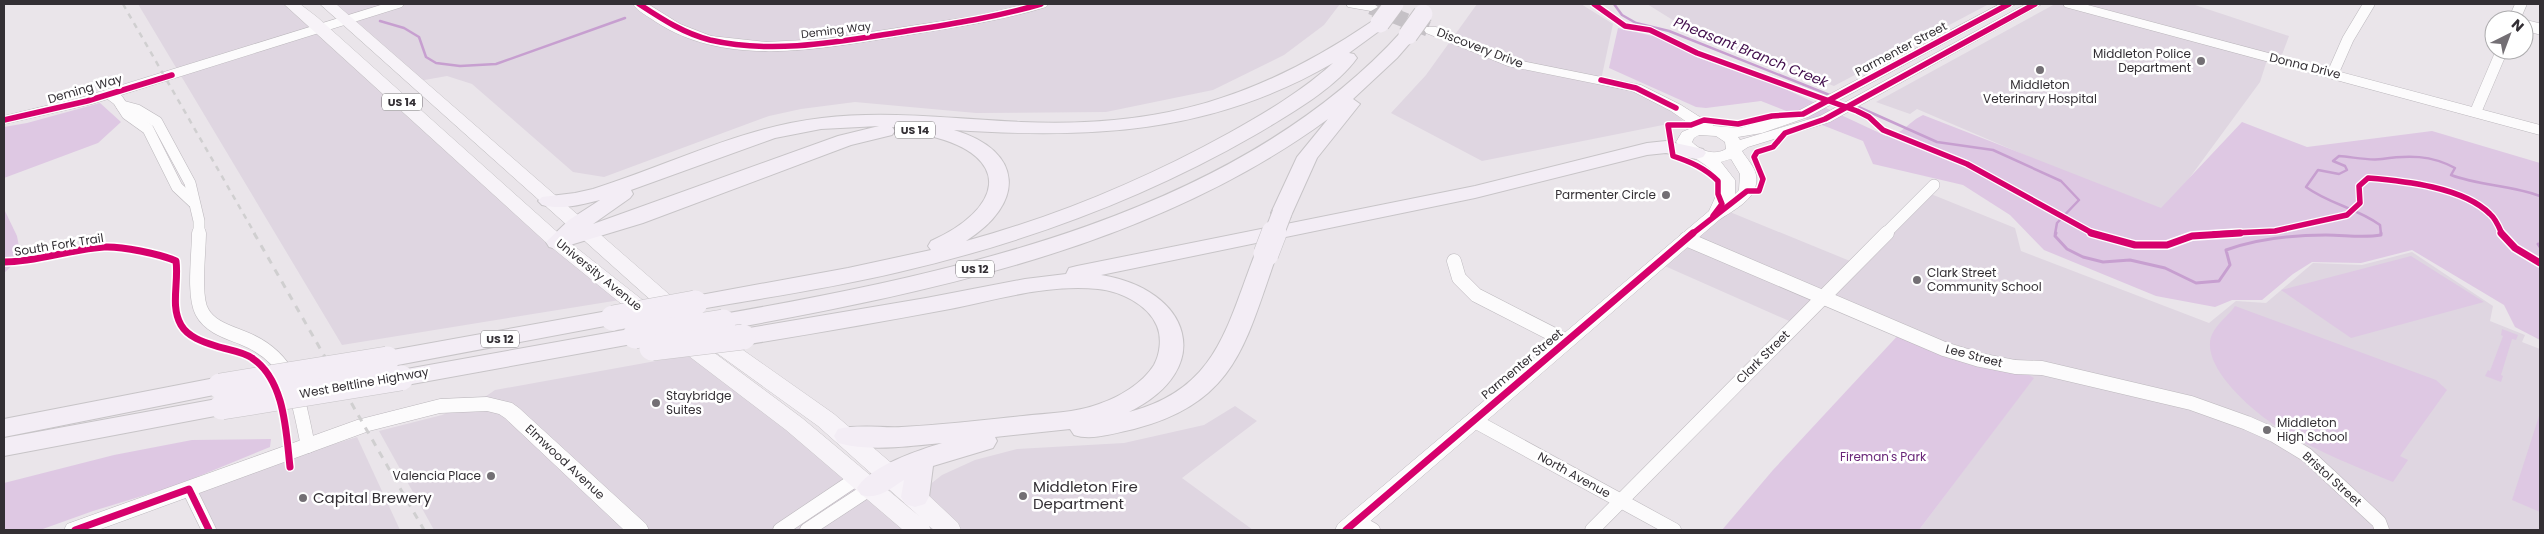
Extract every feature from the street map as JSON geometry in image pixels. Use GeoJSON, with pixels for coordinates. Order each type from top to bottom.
{"type":"FeatureCollection","features":[{"type":"Feature","properties":{"kind":"highway","name":"US 12"},"geometry":{"type":"LineString","coordinates":[[800,284],[899,265],[972,246],[1067,216],[1155,179],[1225,144],[1291,104],[1345,61],[1376,19],[1394,4]]}},
{"type":"Feature","properties":{"kind":"highway","name":"US 12"},"geometry":{"type":"LineString","coordinates":[[643,342],[723,322],[865,297],[1015,258],[1082,237],[1192,190],[1263,152],[1318,118],[1380,68],[1427,9]]}},
{"type":"Feature","properties":{"kind":"highway"},"geometry":{"type":"LineString","coordinates":[[549,201],[581,199],[651,178],[742,141],[794,128],[833,122],[891,121],[1053,129],[1121,125],[1176,116],[1234,102],[1276,86],[1308,69],[1376,19]]}},
{"type":"Feature","properties":{"kind":"highway"},"geometry":{"type":"LineString","coordinates":[[874,476],[924,458],[982,442],[1112,426],[1156,413],[1186,398],[1221,364],[1282,213],[1307,158],[1380,68]]}},
{"type":"Feature","properties":{"kind":"highway","name":"US 14"},"geometry":{"type":"LineString","coordinates":[[557,242],[582,229],[870,133],[908,129],[941,133],[972,144],[993,161],[999,180],[998,197],[983,217],[957,237],[932,248],[800,284]]}},
{"type":"Feature","properties":{"kind":"highway"},"geometry":{"type":"LineString","coordinates":[[1008,290],[1058,277],[1475,192],[1647,149],[1666,147],[1695,149]]}},
{"type":"Feature","properties":{"kind":"highway"},"geometry":{"type":"LineString","coordinates":[[582,229],[651,178]]}},
{"type":"Feature","properties":{"kind":"highway"},"geometry":{"type":"LineString","coordinates":[[643,342],[743,337],[844,321],[1008,290],[1080,280],[1100,282],[1133,291],[1152,303],[1167,321],[1172,342],[1169,359],[1163,371],[1147,388],[1120,406],[1105,412],[1083,418],[956,433],[878,438],[847,436]]}},
{"type":"Feature","properties":{"kind":"highway","name":"West Beltline Highway"},"geometry":{"type":"LineString","coordinates":[[4,428],[221,397],[394,369],[613,318],[800,284]]}},
{"type":"Feature","properties":{"kind":"highway","name":"West Beltline Highway"},"geometry":{"type":"LineString","coordinates":[[394,369],[486,362],[515,365],[643,342]]}},
{"type":"Feature","properties":{"kind":"highway","name":"West Beltline Highway"},"geometry":{"type":"LineString","coordinates":[[4,447],[221,397]]}},
{"type":"Feature","properties":{"kind":"highway"},"geometry":{"type":"LineString","coordinates":[[874,476],[918,445],[956,433]]}},
{"type":"Feature","properties":{"kind":"highway"},"geometry":{"type":"LineString","coordinates":[[915,497],[917,475],[924,458]]}},
{"type":"Feature","properties":{"kind":"main road","name":"University Avenue"},"geometry":{"type":"LineString","coordinates":[[292,4],[557,242],[626,299],[794,424],[874,476],[915,497],[949,530]]}},
{"type":"Feature","properties":{"kind":"main road","name":"University Avenue"},"geometry":{"type":"LineString","coordinates":[[327,4],[668,306],[847,436],[874,476],[919,530]]}},
{"type":"Feature","properties":{"kind":"street","name":"Deming Way"},"geometry":{"type":"LineString","coordinates":[[4,120],[56,110],[110,94],[319,27],[376,4]]}},
{"type":"Feature","properties":{"kind":"street","name":"Deming Way"},"geometry":{"type":"LineString","coordinates":[[344,18],[397,4]]}},
{"type":"Feature","properties":{"kind":"street","name":"Deming Way"},"geometry":{"type":"LineString","coordinates":[[639,4],[674,27],[695,35],[732,43],[786,46],[830,42],[968,21],[1041,4]]}},
{"type":"Feature","properties":{"kind":"street"},"geometry":{"type":"LineString","coordinates":[[1353,4],[1376,19]]}},
{"type":"Feature","properties":{"kind":"street","name":"Parmenter Street"},"geometry":{"type":"LineString","coordinates":[[1359,527],[1473,420],[1686,238],[1739,199],[1749,186],[1748,174],[1734,150],[1742,144],[1805,126],[1841,102],[2009,4]]}},
{"type":"Feature","properties":{"kind":"street","name":"Parmenter Street"},"geometry":{"type":"LineString","coordinates":[[1712,131],[1740,133],[1757,130],[1803,114],[1823,104],[1858,100],[2035,4]]}},
{"type":"Feature","properties":{"kind":"street","name":"Donna Drive"},"geometry":{"type":"LineString","coordinates":[[2070,4],[2476,111],[2540,130]]}},
{"type":"Feature","properties":{"kind":"street"},"geometry":{"type":"LineString","coordinates":[[2333,73],[2348,39],[2368,4]]}},
{"type":"Feature","properties":{"kind":"street","name":"Discovery Drive"},"geometry":{"type":"LineString","coordinates":[[1431,30],[1513,63],[1636,88],[1661,99],[1712,131],[1732,140],[1734,150]]}},
{"type":"Feature","properties":{"kind":"street"},"geometry":{"type":"LineString","coordinates":[[2476,111],[2498,60]]}},
{"type":"Feature","properties":{"kind":"street","name":"Discovery Drive"},"geometry":{"type":"LineString","coordinates":[[1617,84],[1651,98],[1671,110],[1683,121],[1695,149]]}},
{"type":"Feature","properties":{"kind":"street"},"geometry":{"type":"LineString","coordinates":[[75,530],[318,443],[280,362],[266,348],[218,327],[200,311],[198,299],[199,221],[193,202],[177,187],[148,129],[127,114],[110,94]]}},
{"type":"Feature","properties":{"kind":"street"},"geometry":{"type":"LineString","coordinates":[[1712,131],[1691,132],[1695,149],[1719,157],[1734,150]]}},
{"type":"Feature","properties":{"kind":"street","name":"Parmenter Street"},"geometry":{"type":"LineString","coordinates":[[1695,149],[1720,169],[1729,185],[1724,202],[1714,216]]}},
{"type":"Feature","properties":{"kind":"street","name":"Clark Street"},"geometry":{"type":"LineString","coordinates":[[1592,530],[1934,185]]}},
{"type":"Feature","properties":{"kind":"street","name":"Lee Street"},"geometry":{"type":"LineString","coordinates":[[1686,238],[1938,346],[1980,360],[2015,367],[2042,368],[2191,403],[2274,435]]}},
{"type":"Feature","properties":{"kind":"street"},"geometry":{"type":"LineString","coordinates":[[1454,261],[1459,278],[1476,295],[1566,341]]}},
{"type":"Feature","properties":{"kind":"street","name":"Elmwood Avenue"},"geometry":{"type":"LineString","coordinates":[[318,443],[337,442],[442,414],[461,406],[487,404],[505,408],[638,530]]}},
{"type":"Feature","properties":{"kind":"street","name":"North Avenue"},"geometry":{"type":"LineString","coordinates":[[1473,420],[1674,530]]}},
{"type":"Feature","properties":{"kind":"street","name":"Bristol Street"},"geometry":{"type":"LineString","coordinates":[[2274,435],[2307,455],[2379,522],[2382,530]]}},
{"type":"Feature","properties":{"kind":"street"},"geometry":{"type":"LineString","coordinates":[[780,530],[874,476]]}},
{"type":"Feature","properties":{"kind":"street"},"geometry":{"type":"LineString","coordinates":[[807,530],[874,476]]}},
{"type":"Feature","properties":{"kind":"street"},"geometry":{"type":"LineString","coordinates":[[189,489],[209,530]]}},
{"type":"Feature","properties":{"kind":"shaded area"},"geometry":{"type":"Polygon","coordinates":[[[138,4],[291,4],[319,27],[393,105],[481,174],[626,299],[342,345],[138,4]]]}},
{"type":"Feature","properties":{"kind":"shaded area"},"geometry":{"type":"Polygon","coordinates":[[[327,4],[1340,4],[1324,25],[1284,55],[1213,90],[1106,112],[976,113],[855,102],[801,109],[769,116],[604,177],[573,172],[472,84],[447,76],[419,81],[327,4]]]}},
{"type":"Feature","properties":{"kind":"shaded area"},"geometry":{"type":"Polygon","coordinates":[[[1477,4],[1581,4],[1613,24],[1601,80],[1617,84],[1671,110],[1683,121],[1482,161],[1391,113],[1426,75],[1477,4]]]}},
{"type":"Feature","properties":{"kind":"shaded area"},"geometry":{"type":"Polygon","coordinates":[[[1647,4],[1989,4],[1834,86],[1692,32],[1647,4]]]}},
{"type":"Feature","properties":{"kind":"shaded area"},"geometry":{"type":"Polygon","coordinates":[[[2055,4],[2192,4],[2289,36],[2280,60],[2268,57],[2260,82],[2163,214],[1917,109],[1910,114],[1876,102],[2055,4]]]}},
{"type":"Feature","properties":{"kind":"shaded area","name":"Middleton High School"},"geometry":{"type":"Polygon","coordinates":[[[1926,192],[2015,228],[2021,251],[2209,323],[2236,301],[2266,303],[2313,263],[2362,265],[2412,252],[2493,306],[2490,321],[2525,335],[2522,342],[2540,349],[2540,530],[1919,530],[2033,378],[1980,360],[1823,297],[1796,324],[1658,263],[1725,210],[1855,263],[1926,192]]]}},
{"type":"Feature","properties":{"kind":"shaded area"},"geometry":{"type":"Polygon","coordinates":[[[700,353],[891,515],[942,475],[975,460],[1017,449],[1124,443],[1204,425],[1235,406],[1257,421],[1182,478],[1253,530],[434,530],[379,431],[442,415],[461,406],[476,403],[495,390],[700,353]]]}},
{"type":"Feature","properties":{"kind":"shaded area","name":"Capital Brewery"},"geometry":{"type":"Polygon","coordinates":[[[357,437],[400,530],[209,530],[189,489],[357,437]]]}},
{"type":"Feature","properties":{"kind":"green space"},"geometry":{"type":"Polygon","coordinates":[[[1618,28],[1657,37],[1694,56],[1781,87],[1886,136],[1898,133],[1923,115],[2161,208],[2242,122],[2307,147],[2432,131],[2540,163],[2540,340],[2515,327],[2504,305],[2412,250],[2361,263],[2312,262],[2293,274],[2262,300],[2232,300],[2215,307],[2156,296],[2044,250],[2010,215],[1963,185],[1873,164],[1863,141],[1761,101],[1706,108],[1696,107],[1609,68],[1618,28]]]}},
{"type":"Feature","properties":{"kind":"green space"},"geometry":{"type":"Polygon","coordinates":[[[100,103],[121,122],[98,143],[4,178],[4,127],[27,123],[100,103]]]}},
{"type":"Feature","properties":{"kind":"green space"},"geometry":{"type":"Polygon","coordinates":[[[4,209],[17,236],[21,257],[4,273],[4,209]]]}},
{"type":"Feature","properties":{"kind":"green space"},"geometry":{"type":"Polygon","coordinates":[[[2411,256],[2484,302],[2351,338],[2281,290],[2411,256]]]}},
{"type":"Feature","properties":{"kind":"green space"},"geometry":{"type":"Polygon","coordinates":[[[2235,306],[2436,380],[2447,390],[2400,456],[2408,460],[2393,482],[2302,442],[2261,415],[2242,399],[2220,373],[2210,348],[2213,332],[2235,306]]]}},
{"type":"Feature","properties":{"kind":"green space"},"geometry":{"type":"Polygon","coordinates":[[[2502,329],[2518,335],[2516,340],[2512,339],[2501,375],[2503,376],[2501,382],[2485,376],[2488,370],[2490,371],[2503,336],[2501,335],[2502,329]]]}},
{"type":"Feature","properties":{"kind":"green space","name":"Fireman's Park"},"geometry":{"type":"Polygon","coordinates":[[[1902,331],[2015,367],[2034,378],[1919,530],[1722,530],[1773,470],[1902,331]]]}},
{"type":"Feature","properties":{"kind":"green space"},"geometry":{"type":"Polygon","coordinates":[[[2540,413],[2540,512],[2512,500],[2540,413]]]}},
{"type":"Feature","properties":{"kind":"green space"},"geometry":{"type":"Polygon","coordinates":[[[271,439],[270,447],[175,486],[93,511],[40,530],[4,530],[4,483],[114,455],[192,440],[271,439]]]}},
{"type":"Feature","properties":{"kind":"waterway","name":"Pheasant Branch Creek"},"geometry":{"type":"LineString","coordinates":[[1614,4],[1622,15],[1636,23],[1669,31],[1832,96]]}},
{"type":"Feature","properties":{"kind":"waterway"},"geometry":{"type":"LineString","coordinates":[[380,21],[404,28],[419,37],[426,57],[436,63],[460,66],[496,64],[625,18]]}},
{"type":"Feature","properties":{"kind":"waterway","name":"Pheasant Branch Creek"},"geometry":{"type":"LineString","coordinates":[[1854,105],[1937,142],[1993,150],[2061,181],[2079,200],[2057,223],[2055,234]]}},
{"type":"Feature","properties":{"kind":"waterway","name":"Pheasant Branch Creek"},"geometry":{"type":"LineString","coordinates":[[2381,234],[2380,225],[2371,219],[2324,198],[2306,187],[2318,170],[2339,174],[2347,170],[2345,166],[2333,161],[2339,156],[2372,160],[2401,157],[2428,158],[2455,168],[2451,175],[2462,179],[2529,192],[2540,196]]}},
{"type":"Feature","properties":{"kind":"waterway","name":"Pheasant Branch Creek"},"geometry":{"type":"LineString","coordinates":[[2056,233],[2055,236],[2067,249],[2083,257],[2103,262],[2130,260],[2165,268],[2196,283],[2219,281],[2230,265],[2226,250],[2238,246],[2288,237],[2326,235],[2367,236],[2381,234]]}},
{"type":"Feature","properties":{"kind":"waterway","name":"Pheasant Branch Creek"},"geometry":{"type":"LineString","coordinates":[[2540,244],[2538,244],[2540,247]]}},
{"type":"Feature","properties":{"kind":"tunnel"},"geometry":{"type":"LineString","coordinates":[[1371,7],[1428,29]]}},
{"type":"Feature","properties":{"kind":"railway"},"geometry":{"type":"LineString","coordinates":[[123,4],[255,234]]}},
{"type":"Feature","properties":{"kind":"railway"},"geometry":{"type":"LineString","coordinates":[[254,233],[424,530]]}},
{"type":"Feature","properties":{"kind":"cycle path"},"geometry":{"type":"LineString","coordinates":[[639,4],[681,30],[737,45],[766,47],[825,43],[976,20],[1041,4]]}},
{"type":"Feature","properties":{"kind":"cycle path"},"geometry":{"type":"LineString","coordinates":[[1594,4],[1625,26],[1650,30],[1697,53],[1857,111],[1869,117],[1883,130],[1967,164],[2078,227],[2096,235],[2135,245],[2167,245],[2192,236],[2275,231],[2347,215],[2360,203],[2359,186],[2368,178],[2432,187],[2465,198],[2490,213],[2503,236],[2511,245],[2540,263]]}},
{"type":"Feature","properties":{"kind":"cycle path"},"geometry":{"type":"LineString","coordinates":[[1713,216],[1722,204],[1718,194],[1718,181],[1708,171],[1694,163],[1673,156],[1668,125],[1691,125],[1704,120],[1738,124],[1772,116],[1803,114],[2009,4]]}},
{"type":"Feature","properties":{"kind":"cycle path"},"geometry":{"type":"LineString","coordinates":[[1346,530],[1713,216],[1729,207],[1747,191],[1759,191],[1763,179],[1754,157],[1757,152],[1773,147],[1785,133],[1825,119],[2035,4]]}},
{"type":"Feature","properties":{"kind":"cycle path"},"geometry":{"type":"LineString","coordinates":[[4,120],[87,101],[172,75]]}},
{"type":"Feature","properties":{"kind":"cycle path"},"geometry":{"type":"LineString","coordinates":[[1601,80],[1636,88],[1676,108]]}},
{"type":"Feature","properties":{"kind":"cycle path","name":"South Fork Trail"},"geometry":{"type":"LineString","coordinates":[[4,262],[19,262],[105,247],[164,256],[176,261],[175,302],[181,325],[196,339],[248,356],[262,367],[277,392],[284,423],[290,467]]}},
{"type":"Feature","properties":{"kind":"cycle path"},"geometry":{"type":"LineString","coordinates":[[75,530],[189,489],[209,530]]}},
{"type":"Feature","properties":{"kind":"place","name":"Middleton Police Department"},"geometry":{"type":"Point","coordinates":[2201,61]}},
{"type":"Feature","properties":{"kind":"place","name":"Middleton Veterinary Hospital"},"geometry":{"type":"Point","coordinates":[2040,70]}},
{"type":"Feature","properties":{"kind":"place","name":"Parmenter Circle"},"geometry":{"type":"Point","coordinates":[1666,195]}},
{"type":"Feature","properties":{"kind":"place","name":"Clark Street Community School"},"geometry":{"type":"Point","coordinates":[1917,280]}},
{"type":"Feature","properties":{"kind":"place","name":"Staybridge Suites"},"geometry":{"type":"Point","coordinates":[656,403]}},
{"type":"Feature","properties":{"kind":"place","name":"Middleton High School"},"geometry":{"type":"Point","coordinates":[2267,430]}},
{"type":"Feature","properties":{"kind":"place","name":"Valencia Place"},"geometry":{"type":"Point","coordinates":[491,476]}},
{"type":"Feature","properties":{"kind":"place","name":"Middleton Fire Department"},"geometry":{"type":"Point","coordinates":[1023,496]}},
{"type":"Feature","properties":{"kind":"place","name":"Capital Brewery"},"geometry":{"type":"Point","coordinates":[303,498]}}]}
